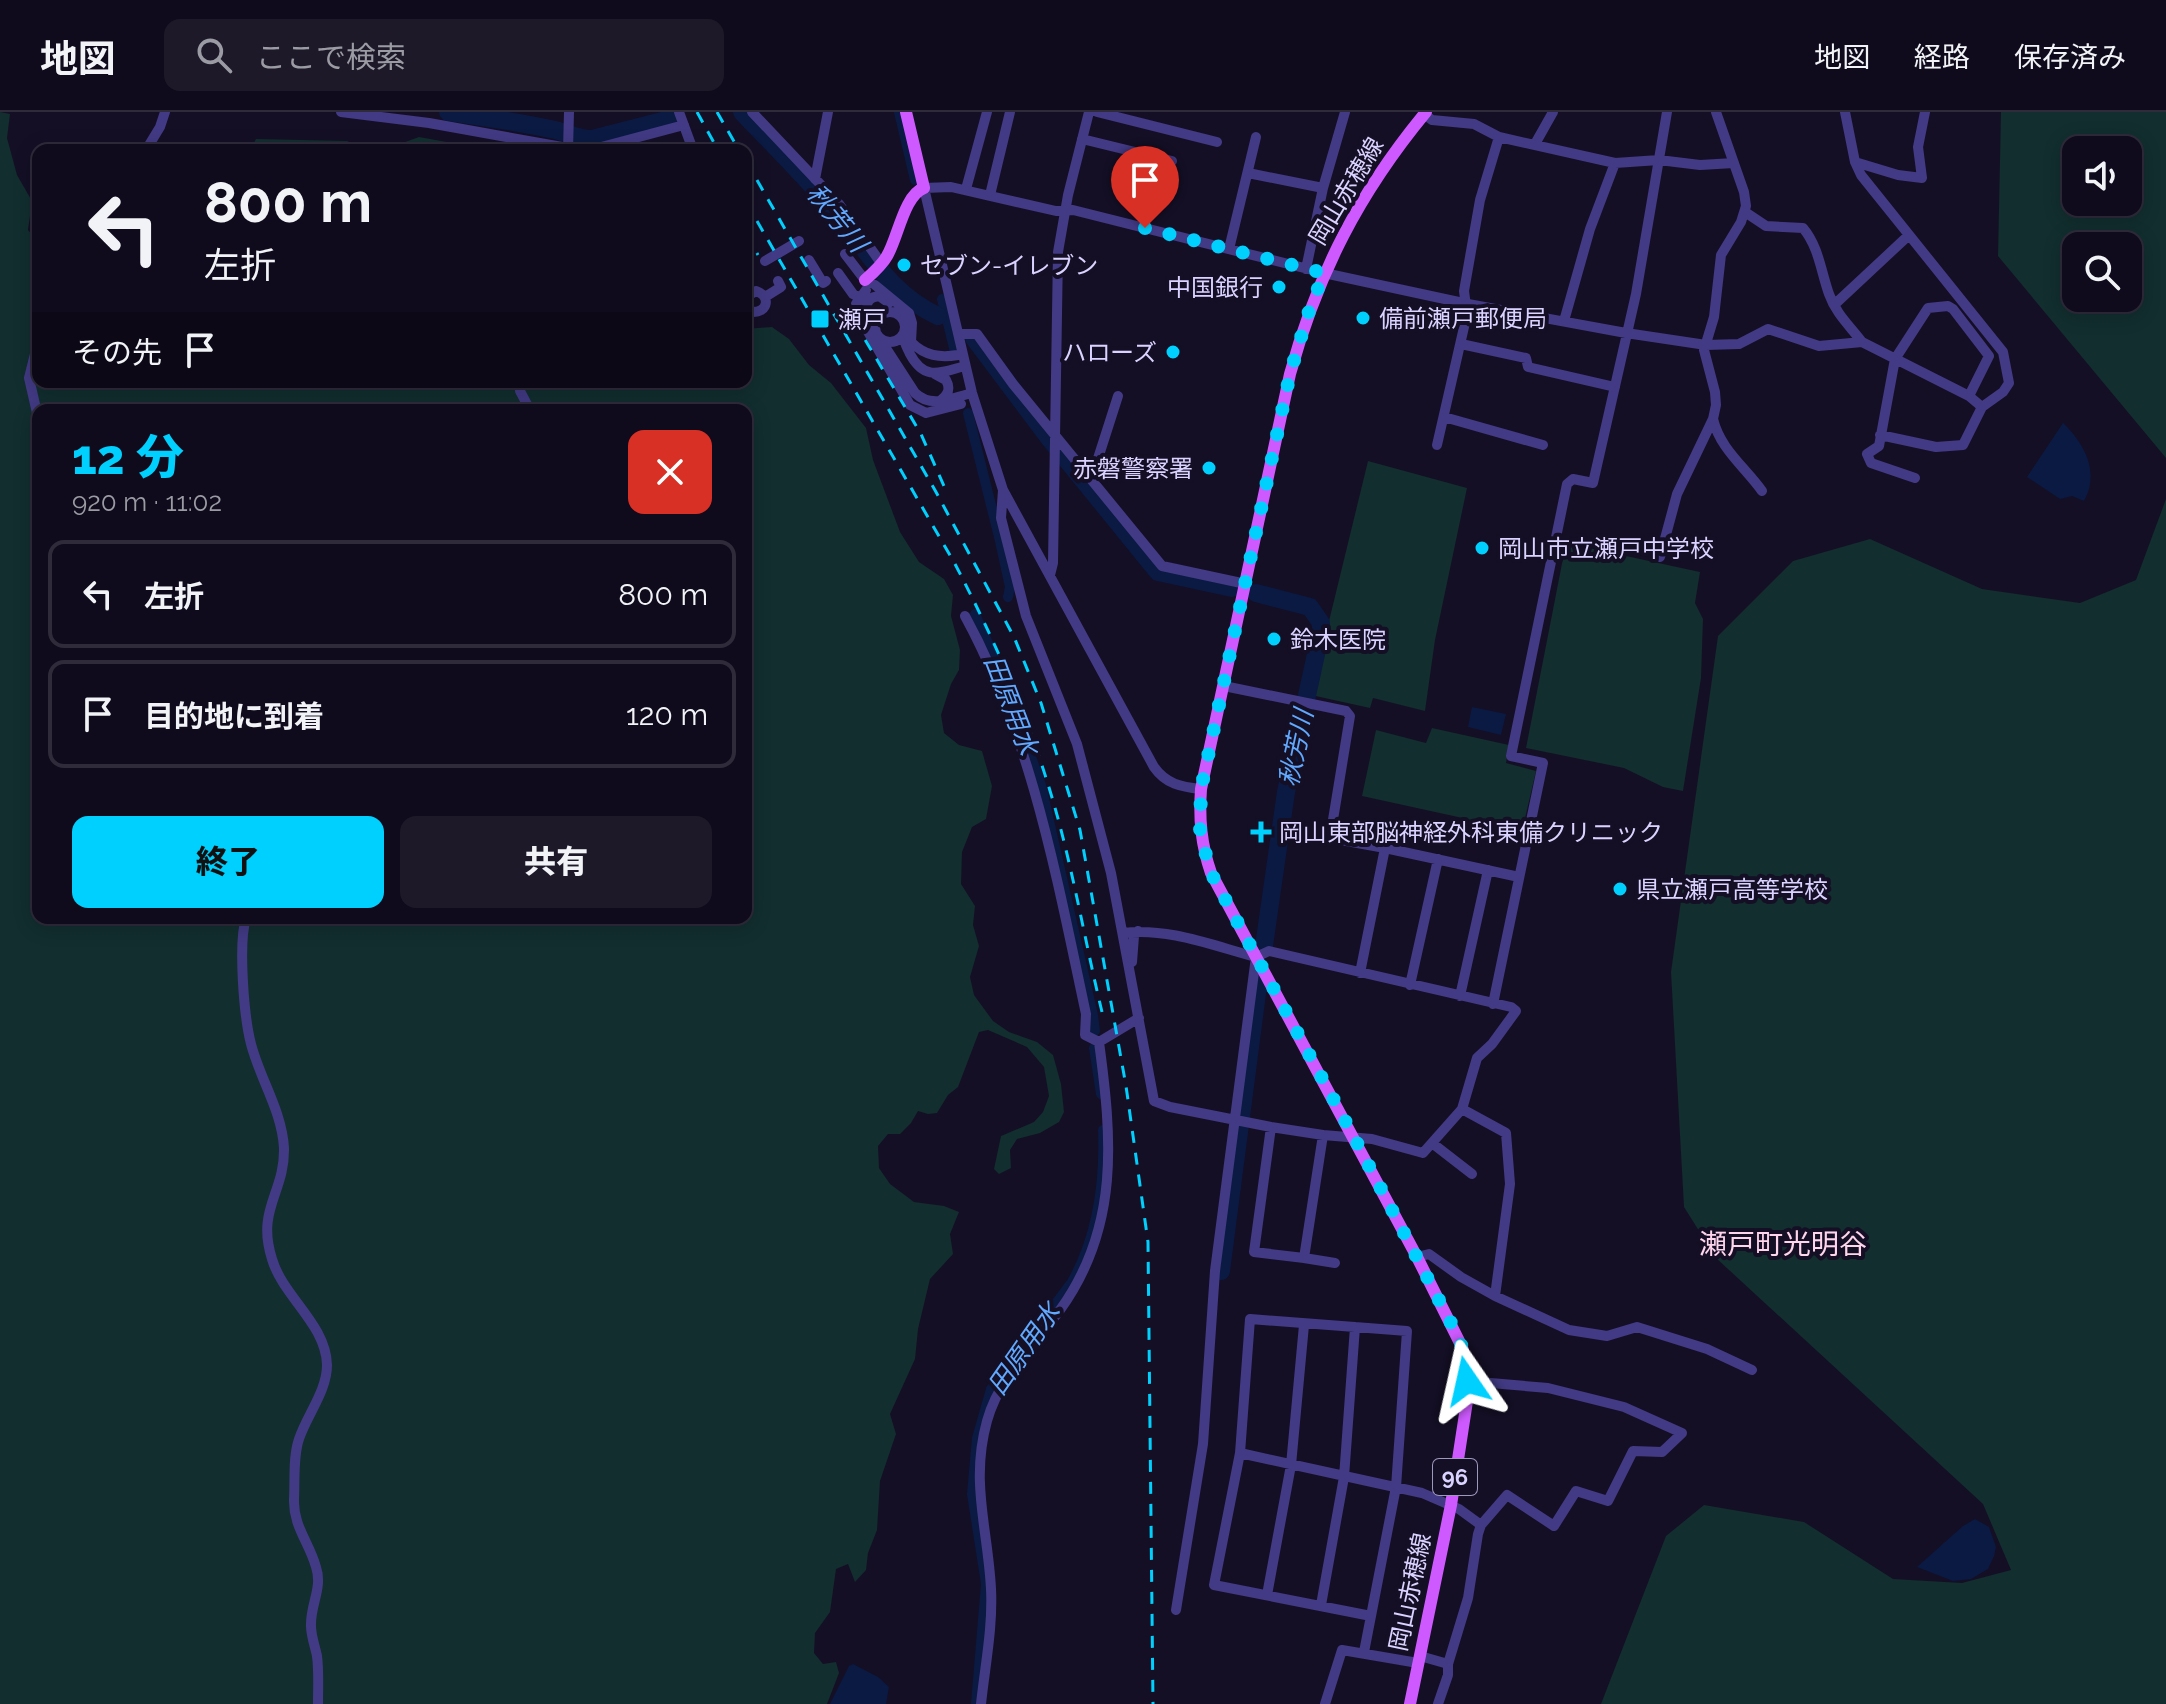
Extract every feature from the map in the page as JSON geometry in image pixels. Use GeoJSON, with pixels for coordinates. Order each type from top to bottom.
{"type":"FeatureCollection","features":[{"type":"Feature","properties":{"kind":"main road"},"geometry":{"type":"LineString","coordinates":[[869,287],[912,198],[924,188],[906,112]]}},
{"type":"Feature","properties":{"kind":"main road","name":"岡山赤穂線"},"geometry":{"type":"LineString","coordinates":[[1410,1704],[1451,1505],[1466,1412],[1467,1381],[1462,1347],[1355,1139],[1211,873],[1200,833],[1201,789],[1290,374],[1304,324],[1324,273],[1373,182],[1425,113]]}},
{"type":"Feature","properties":{"kind":"street"},"geometry":{"type":"LineString","coordinates":[[150,144],[165,112]]}},
{"type":"Feature","properties":{"kind":"street"},"geometry":{"type":"LineString","coordinates":[[341,112],[429,123],[548,144]]}},
{"type":"Feature","properties":{"kind":"street"},"geometry":{"type":"LineString","coordinates":[[569,112],[570,144]]}},
{"type":"Feature","properties":{"kind":"street"},"geometry":{"type":"LineString","coordinates":[[679,112],[691,144]]}},
{"type":"Feature","properties":{"kind":"street"},"geometry":{"type":"LineString","coordinates":[[752,112],[839,204],[881,263]]}},
{"type":"Feature","properties":{"kind":"street"},"geometry":{"type":"LineString","coordinates":[[815,179],[828,112]]}},
{"type":"Feature","properties":{"kind":"street"},"geometry":{"type":"LineString","coordinates":[[966,189],[987,112]]}},
{"type":"Feature","properties":{"kind":"street"},"geometry":{"type":"LineString","coordinates":[[990,195],[1010,112]]}},
{"type":"Feature","properties":{"kind":"street"},"geometry":{"type":"LineString","coordinates":[[1050,575],[1053,563],[1056,280],[1064,211],[1089,112]]}},
{"type":"Feature","properties":{"kind":"street"},"geometry":{"type":"LineString","coordinates":[[1097,112],[1217,142]]}},
{"type":"Feature","properties":{"kind":"street"},"geometry":{"type":"LineString","coordinates":[[1306,269],[1323,188],[1345,112]]}},
{"type":"Feature","properties":{"kind":"street"},"geometry":{"type":"LineString","coordinates":[[1535,144],[1553,112]]}},
{"type":"Feature","properties":{"kind":"street"},"geometry":{"type":"LineString","coordinates":[[1493,1004],[1543,763],[1511,756],[1567,484],[1573,479],[1593,483],[1636,294],[1667,112]]}},
{"type":"Feature","properties":{"kind":"street"},"geometry":{"type":"LineString","coordinates":[[1660,557],[1677,494],[1713,419],[1716,405],[1704,350],[1714,317],[1721,255],[1745,212],[1744,192],[1716,112]]}},
{"type":"Feature","properties":{"kind":"street"},"geometry":{"type":"LineString","coordinates":[[1845,112],[1855,162],[1861,175],[2003,352],[2009,383],[2003,392],[1982,407],[1963,445],[1936,447],[1880,435]]}},
{"type":"Feature","properties":{"kind":"street"},"geometry":{"type":"LineString","coordinates":[[1855,162],[1898,175],[1922,178],[1918,147],[1925,112]]}},
{"type":"Feature","properties":{"kind":"street"},"geometry":{"type":"LineString","coordinates":[[1425,113],[1432,120],[1474,124],[1499,137],[1615,163],[1659,160],[1700,165],[1734,163]]}},
{"type":"Feature","properties":{"kind":"street"},"geometry":{"type":"LineString","coordinates":[[613,144],[684,125]]}},
{"type":"Feature","properties":{"kind":"street"},"geometry":{"type":"LineString","coordinates":[[1229,249],[1256,137]]}},
{"type":"Feature","properties":{"kind":"street"},"geometry":{"type":"LineString","coordinates":[[1437,445],[1461,344],[1468,304],[1464,291],[1480,200],[1499,137]]}},
{"type":"Feature","properties":{"kind":"street"},"geometry":{"type":"LineString","coordinates":[[1082,139],[1172,161]]}},
{"type":"Feature","properties":{"kind":"street"},"geometry":{"type":"LineString","coordinates":[[1564,321],[1590,229],[1615,163]]}},
{"type":"Feature","properties":{"kind":"street"},"geometry":{"type":"LineString","coordinates":[[1248,173],[1323,188]]}},
{"type":"Feature","properties":{"kind":"street"},"geometry":{"type":"LineString","coordinates":[[1201,789],[1172,784],[1161,777],[1003,490],[972,393],[924,188],[966,189],[1064,211],[1073,210],[1306,269],[1468,304],[1626,333],[1706,345],[1739,344],[1768,329],[1819,346],[1862,342]]}},
{"type":"Feature","properties":{"kind":"street"},"geometry":{"type":"LineString","coordinates":[[1745,212],[1766,226],[1803,228],[1819,259],[1834,305],[1862,342],[1969,396],[1982,407]]}},
{"type":"Feature","properties":{"kind":"street"},"geometry":{"type":"LineString","coordinates":[[1834,305],[1909,235]]}},
{"type":"Feature","properties":{"kind":"street"},"geometry":{"type":"LineString","coordinates":[[765,261],[799,241]]}},
{"type":"Feature","properties":{"kind":"street"},"geometry":{"type":"LineString","coordinates":[[845,254],[869,287],[886,299],[906,325],[904,342],[914,362],[927,373],[946,380],[949,388],[939,402]]}},
{"type":"Feature","properties":{"kind":"street"},"geometry":{"type":"LineString","coordinates":[[809,260],[823,283],[826,281]]}},
{"type":"Feature","properties":{"kind":"street"},"geometry":{"type":"LineString","coordinates":[[838,273],[853,294],[869,287]]}},
{"type":"Feature","properties":{"kind":"street"},"geometry":{"type":"LineString","coordinates":[[752,294],[781,287],[778,281]]}},
{"type":"Feature","properties":{"kind":"street"},"geometry":{"type":"LineString","coordinates":[[869,287],[866,306],[878,334],[915,393],[929,402],[972,393]]}},
{"type":"Feature","properties":{"kind":"street"},"geometry":{"type":"LineString","coordinates":[[869,287],[909,313],[912,323],[910,338],[915,347],[939,358],[958,355]]}},
{"type":"Feature","properties":{"kind":"street"},"geometry":{"type":"LineString","coordinates":[[869,287],[856,304],[859,316],[910,405],[926,413],[961,404]]}},
{"type":"Feature","properties":{"kind":"street"},"geometry":{"type":"LineString","coordinates":[[752,295],[766,304],[760,312],[752,311]]}},
{"type":"Feature","properties":{"kind":"street"},"geometry":{"type":"LineString","coordinates":[[1915,478],[1871,463],[1867,454],[1879,446],[1895,359],[1928,308],[1948,306],[1989,356],[1969,396]]}},
{"type":"Feature","properties":{"kind":"street"},"geometry":{"type":"LineString","coordinates":[[878,334],[880,316],[888,312],[898,313]]}},
{"type":"Feature","properties":{"kind":"street"},"geometry":{"type":"LineString","coordinates":[[878,334],[893,342],[904,334]]}},
{"type":"Feature","properties":{"kind":"street"},"geometry":{"type":"LineString","coordinates":[[959,334],[977,334],[1054,435],[1092,477],[1162,566],[1246,584]]}},
{"type":"Feature","properties":{"kind":"street"},"geometry":{"type":"LineString","coordinates":[[1461,344],[1526,358],[1528,367],[1615,387]]}},
{"type":"Feature","properties":{"kind":"street"},"geometry":{"type":"LineString","coordinates":[[32,366],[29,378],[35,404]]}},
{"type":"Feature","properties":{"kind":"street"},"geometry":{"type":"LineString","coordinates":[[935,374],[965,366]]}},
{"type":"Feature","properties":{"kind":"street"},"geometry":{"type":"LineString","coordinates":[[1092,477],[1118,396]]}},
{"type":"Feature","properties":{"kind":"street"},"geometry":{"type":"LineString","coordinates":[[1444,417],[1543,445]]}},
{"type":"Feature","properties":{"kind":"street"},"geometry":{"type":"LineString","coordinates":[[1713,419],[1719,437],[1762,491]]}},
{"type":"Feature","properties":{"kind":"street"},"geometry":{"type":"LineString","coordinates":[[1003,490],[1001,518],[1026,616],[1077,744],[1111,873],[1154,1101],[1271,1127],[1372,1139],[1423,1153],[1462,1109],[1477,1058],[1492,1044],[1516,1011],[1511,1007],[1269,951],[1256,957],[1161,933],[1123,933]]}},
{"type":"Feature","properties":{"kind":"street"},"geometry":{"type":"LineString","coordinates":[[965,616],[995,675],[1018,736],[1038,803],[1072,950],[1086,1014],[1085,1035],[1099,1042]]}},
{"type":"Feature","properties":{"kind":"street"},"geometry":{"type":"LineString","coordinates":[[1224,686],[1346,711],[1350,716],[1330,838],[1519,877]]}},
{"type":"Feature","properties":{"kind":"street"},"geometry":{"type":"LineString","coordinates":[[1360,973],[1385,848]]}},
{"type":"Feature","properties":{"kind":"street"},"geometry":{"type":"LineString","coordinates":[[1410,985],[1438,859]]}},
{"type":"Feature","properties":{"kind":"street"},"geometry":{"type":"LineString","coordinates":[[1460,996],[1488,870]]}},
{"type":"Feature","properties":{"kind":"street"},"geometry":{"type":"LineString","coordinates":[[245,924],[247,1021],[251,1044],[280,1123],[284,1146],[280,1181],[267,1213],[266,1241],[281,1281],[313,1325],[327,1365],[324,1381],[299,1439],[294,1502],[296,1524],[316,1566],[319,1584],[310,1621],[316,1655],[318,1704]]}},
{"type":"Feature","properties":{"kind":"street"},"geometry":{"type":"LineString","coordinates":[[1131,972],[1134,936],[1138,931]]}},
{"type":"Feature","properties":{"kind":"street"},"geometry":{"type":"LineString","coordinates":[[1176,1610],[1203,1444],[1215,1271],[1256,957]]}},
{"type":"Feature","properties":{"kind":"street"},"geometry":{"type":"LineString","coordinates":[[1099,1042],[1139,1018]]}},
{"type":"Feature","properties":{"kind":"street"},"geometry":{"type":"LineString","coordinates":[[981,1704],[992,1606],[978,1481],[979,1459],[986,1423],[1000,1387],[1076,1287],[1095,1242],[1109,1174],[1108,1102],[1099,1042]]}},
{"type":"Feature","properties":{"kind":"street"},"geometry":{"type":"LineString","coordinates":[[1462,1109],[1506,1133],[1510,1184],[1495,1296]]}},
{"type":"Feature","properties":{"kind":"street"},"geometry":{"type":"LineString","coordinates":[[1271,1127],[1254,1252],[1335,1263]]}},
{"type":"Feature","properties":{"kind":"street"},"geometry":{"type":"LineString","coordinates":[[1304,1258],[1323,1135]]}},
{"type":"Feature","properties":{"kind":"street"},"geometry":{"type":"LineString","coordinates":[[1432,1143],[1472,1174]]}},
{"type":"Feature","properties":{"kind":"street"},"geometry":{"type":"LineString","coordinates":[[1417,1257],[1429,1254],[1495,1296],[1569,1330],[1607,1336],[1637,1327],[1707,1349],[1752,1370]]}},
{"type":"Feature","properties":{"kind":"street"},"geometry":{"type":"LineString","coordinates":[[1364,1652],[1371,1616],[1396,1487],[1407,1331],[1250,1319],[1240,1453],[1214,1585],[1371,1616]]}},
{"type":"Feature","properties":{"kind":"street"},"geometry":{"type":"LineString","coordinates":[[1267,1595],[1291,1465],[1304,1325]]}},
{"type":"Feature","properties":{"kind":"street"},"geometry":{"type":"LineString","coordinates":[[1321,1605],[1344,1477],[1355,1327]]}},
{"type":"Feature","properties":{"kind":"street"},"geometry":{"type":"LineString","coordinates":[[1438,1704],[1468,1598],[1481,1525],[1507,1495],[1554,1526],[1576,1491],[1608,1501],[1633,1451],[1662,1452],[1682,1433],[1624,1407],[1548,1388],[1467,1381]]}},
{"type":"Feature","properties":{"kind":"street"},"geometry":{"type":"LineString","coordinates":[[1240,1453],[1422,1493],[1451,1505],[1481,1525]]}},
{"type":"Feature","properties":{"kind":"street"},"geometry":{"type":"LineString","coordinates":[[1325,1704],[1342,1650],[1448,1664]]}},
{"type":"Feature","properties":{"kind":"green space"},"geometry":{"type":"Polygon","coordinates":[[[0,112],[10,114],[7,138],[17,175],[32,201],[28,230],[32,235],[32,388],[752,388],[752,329],[772,327],[789,339],[809,365],[831,383],[866,428],[873,460],[900,532],[919,562],[944,579],[953,595],[951,616],[960,650],[959,670],[941,715],[944,733],[959,745],[982,751],[992,786],[986,819],[972,827],[962,852],[961,884],[975,906],[973,925],[979,946],[970,977],[974,995],[993,1021],[1009,1032],[1037,1042],[1053,1055],[1064,1112],[1059,1122],[1040,1133],[1017,1139],[1010,1150],[1011,1168],[999,1174],[994,1169],[1001,1136],[1034,1122],[1043,1112],[1049,1096],[1044,1067],[1027,1047],[988,1030],[979,1032],[958,1087],[948,1095],[937,1113],[918,1111],[900,1134],[888,1134],[878,1146],[879,1168],[890,1184],[914,1202],[944,1206],[959,1212],[950,1234],[953,1254],[930,1279],[918,1329],[915,1359],[890,1414],[896,1434],[880,1481],[877,1530],[868,1553],[866,1570],[855,1582],[848,1564],[836,1569],[830,1612],[815,1633],[814,1653],[823,1664],[836,1662],[839,1673],[827,1704],[0,1704],[0,112]]]}},
{"type":"Feature","properties":{"kind":"green space"},"geometry":{"type":"Polygon","coordinates":[[[2001,112],[2166,112],[2166,458],[1998,256],[2001,112]]]}},
{"type":"Feature","properties":{"kind":"green space"},"geometry":{"type":"Polygon","coordinates":[[[419,137],[458,144],[400,144],[419,137]]]}},
{"type":"Feature","properties":{"kind":"green space"},"geometry":{"type":"Polygon","coordinates":[[[256,139],[347,141],[353,144],[253,144],[256,139]]]}},
{"type":"Feature","properties":{"kind":"green space"},"geometry":{"type":"Polygon","coordinates":[[[1368,461],[1467,488],[1435,640],[1425,711],[1373,698],[1370,708],[1311,695],[1368,461]]]}},
{"type":"Feature","properties":{"kind":"green space"},"geometry":{"type":"Polygon","coordinates":[[[2166,499],[2166,1704],[1601,1704],[1666,1536],[1704,1505],[1804,1522],[1893,1579],[1962,1583],[2011,1570],[1983,1504],[1716,1258],[1684,1207],[1671,972],[1718,636],[1793,561],[1870,539],[1982,589],[2080,603],[2136,580],[2166,499]]]}},
{"type":"Feature","properties":{"kind":"green space"},"geometry":{"type":"Polygon","coordinates":[[[1566,543],[1700,572],[1695,603],[1703,619],[1701,678],[1683,791],[1663,787],[1624,768],[1526,748],[1566,543]]]}},
{"type":"Feature","properties":{"kind":"green space"},"geometry":{"type":"Polygon","coordinates":[[[1432,728],[1509,745],[1506,763],[1536,771],[1522,831],[1362,796],[1376,730],[1426,743],[1432,728]]]}},
{"type":"Feature","properties":{"kind":"water"},"geometry":{"type":"Polygon","coordinates":[[[2063,423],[2078,440],[2088,459],[2091,480],[2084,501],[2072,496],[2060,499],[2027,477],[2063,423]]]}},
{"type":"Feature","properties":{"kind":"water"},"geometry":{"type":"Polygon","coordinates":[[[1472,707],[1506,714],[1501,735],[1468,727],[1472,707]]]}},
{"type":"Feature","properties":{"kind":"water"},"geometry":{"type":"Polygon","coordinates":[[[1975,1519],[1989,1527],[1996,1547],[1988,1569],[1971,1579],[1953,1581],[1917,1567],[1963,1526],[1975,1519]]]}},
{"type":"Feature","properties":{"kind":"water"},"geometry":{"type":"Polygon","coordinates":[[[853,1664],[878,1677],[889,1687],[886,1704],[830,1704],[849,1666],[853,1664]]]}},
{"type":"Feature","properties":{"kind":"waterway","name":"秋芳川"},"geometry":{"type":"LineString","coordinates":[[448,112],[592,139],[674,118]]}},
{"type":"Feature","properties":{"kind":"waterway","name":"秋芳川"},"geometry":{"type":"LineString","coordinates":[[742,112],[824,199],[892,283],[921,307],[938,316]]}},
{"type":"Feature","properties":{"kind":"waterway","name":"田原用水"},"geometry":{"type":"LineString","coordinates":[[899,112],[915,180]]}},
{"type":"Feature","properties":{"kind":"waterway","name":"田原用水"},"geometry":{"type":"LineString","coordinates":[[942,299],[955,352]]}},
{"type":"Feature","properties":{"kind":"waterway","name":"秋芳川"},"geometry":{"type":"LineString","coordinates":[[974,338],[1049,438],[1158,572],[1232,588]]}},
{"type":"Feature","properties":{"kind":"waterway","name":"田原用水"},"geometry":{"type":"LineString","coordinates":[[968,413],[1010,587],[1008,597]]}},
{"type":"Feature","properties":{"kind":"waterway","name":"秋芳川"},"geometry":{"type":"LineString","coordinates":[[1256,593],[1310,607],[1321,623],[1286,792],[1264,946]]}},
{"type":"Feature","properties":{"kind":"waterway","name":"田原用水"},"geometry":{"type":"LineString","coordinates":[[975,614],[1002,674],[1041,785],[1095,1031]]}},
{"type":"Feature","properties":{"kind":"waterway","name":"秋芳川"},"geometry":{"type":"LineString","coordinates":[[1221,1271],[1259,978]]}},
{"type":"Feature","properties":{"kind":"waterway","name":"田原用水"},"geometry":{"type":"LineString","coordinates":[[1094,1048],[1101,1094]]}},
{"type":"Feature","properties":{"kind":"waterway","name":"田原用水"},"geometry":{"type":"LineString","coordinates":[[976,1704],[986,1584],[972,1494],[977,1438],[991,1389],[1072,1282],[1081,1265],[1098,1209],[1103,1169],[1103,1130]]}},
{"type":"Feature","properties":{"kind":"railway"},"geometry":{"type":"LineString","coordinates":[[697,112],[715,144]]}},
{"type":"Feature","properties":{"kind":"railway"},"geometry":{"type":"LineString","coordinates":[[717,112],[736,144]]}},
{"type":"Feature","properties":{"kind":"railway"},"geometry":{"type":"LineString","coordinates":[[752,171],[936,492],[1014,637],[1041,703],[1080,830],[1126,1086],[1148,1242],[1153,1704]]}},
{"type":"Feature","properties":{"kind":"railway"},"geometry":{"type":"LineString","coordinates":[[752,212],[955,564],[987,628],[1028,725],[1050,792],[1066,849],[1102,1012]]}},
{"type":"Feature","properties":{"kind":"railway"},"geometry":{"type":"LineString","coordinates":[[752,244],[758,255]]}},
{"type":"Feature","properties":{"kind":"railway"},"geometry":{"type":"LineString","coordinates":[[854,321],[921,434],[944,486]]}},
{"type":"Feature","properties":{"kind":"place","name":"セブン-イレブン"},"geometry":{"type":"Point","coordinates":[904,265]}},
{"type":"Feature","properties":{"kind":"place","name":"中国銀行"},"geometry":{"type":"Point","coordinates":[1279,287]}},
{"type":"Feature","properties":{"kind":"place","name":"備前瀬戸郵便局"},"geometry":{"type":"Point","coordinates":[1363,318]}},
{"type":"Feature","properties":{"kind":"place","name":"瀬戸"},"geometry":{"type":"Point","coordinates":[820,319]}},
{"type":"Feature","properties":{"kind":"place","name":"ハローズ"},"geometry":{"type":"Point","coordinates":[1173,352]}},
{"type":"Feature","properties":{"kind":"place","name":"赤磐警察署"},"geometry":{"type":"Point","coordinates":[1209,468]}},
{"type":"Feature","properties":{"kind":"place","name":"岡山市立瀬戸中学校"},"geometry":{"type":"Point","coordinates":[1482,548]}},
{"type":"Feature","properties":{"kind":"place","name":"鈴木医院"},"geometry":{"type":"Point","coordinates":[1274,639]}},
{"type":"Feature","properties":{"kind":"place","name":"岡山東部脳神経外科東備クリニック"},"geometry":{"type":"Point","coordinates":[1261,832]}},
{"type":"Feature","properties":{"kind":"place","name":"県立瀬戸高等学校"},"geometry":{"type":"Point","coordinates":[1620,889]}},
{"type":"Feature","properties":{"kind":"district","name":"瀬戸町光明谷"},"geometry":{"type":"Point","coordinates":[1783,1244]}},
{"type":"Feature","properties":{"kind":"route"},"geometry":{"type":"LineString","coordinates":[[1145,228],[1324,273],[1290,374],[1201,789],[1200,833],[1211,873],[1451,1323],[1467,1365],[1467,1381]]}}]}
